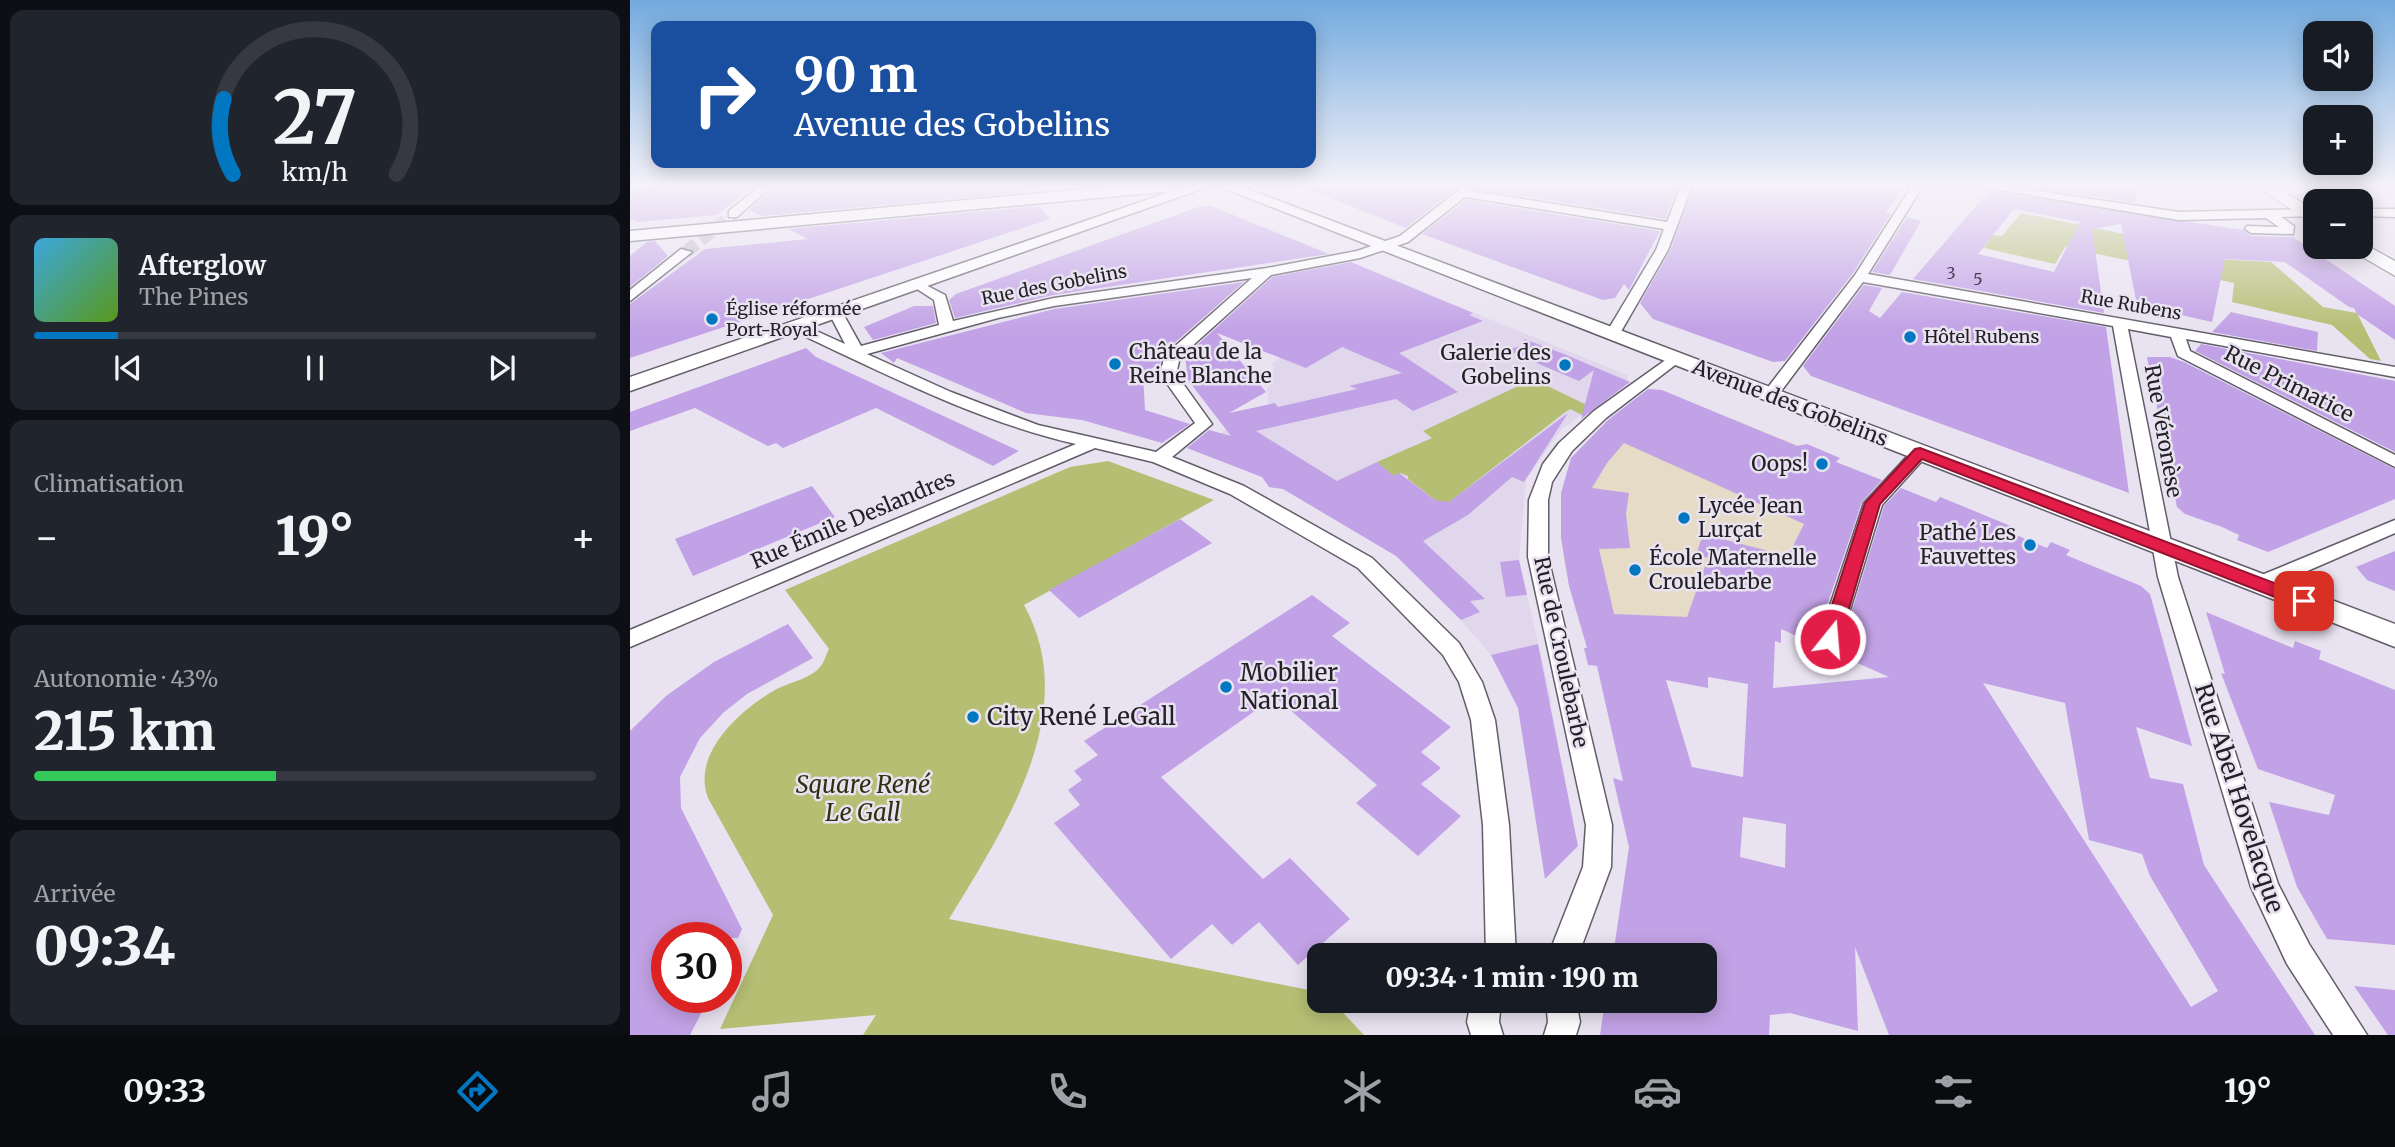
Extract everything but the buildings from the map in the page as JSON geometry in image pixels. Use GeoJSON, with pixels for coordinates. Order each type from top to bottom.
{"type":"FeatureCollection","features":[{"type":"Feature","properties":{"kind":"main road"},"geometry":{"type":"LineString","coordinates":[[630,236],[648,234]]}},
{"type":"Feature","properties":{"kind":"main road"},"geometry":{"type":"LineString","coordinates":[[630,384],[1063,234]]}},
{"type":"Feature","properties":{"kind":"main road","name":"Avenue des Gobelins"},"geometry":{"type":"LineString","coordinates":[[1351,234],[2395,636]]}},
{"type":"Feature","properties":{"kind":"main road"},"geometry":{"type":"LineString","coordinates":[[2373,256],[2395,270]]}},
{"type":"Feature","properties":{"kind":"street","name":"Rue des Gobelins"},"geometry":{"type":"LineString","coordinates":[[857,352],[1054,302],[1267,272],[1384,247],[1410,234]]}},
{"type":"Feature","properties":{"kind":"street"},"geometry":{"type":"LineString","coordinates":[[1612,335],[1668,234]]}},
{"type":"Feature","properties":{"kind":"street"},"geometry":{"type":"LineString","coordinates":[[1770,395],[1860,276],[1887,234]]}},
{"type":"Feature","properties":{"kind":"street"},"geometry":{"type":"LineString","coordinates":[[630,298],[686,251]]}},
{"type":"Feature","properties":{"kind":"street"},"geometry":{"type":"LineString","coordinates":[[1159,458],[1204,424],[1171,378],[1169,370],[1173,355],[1267,272]]}},
{"type":"Feature","properties":{"kind":"street","name":"Rue Rubens"},"geometry":{"type":"LineString","coordinates":[[1860,276],[2395,372]]}},
{"type":"Feature","properties":{"kind":"street"},"geometry":{"type":"LineString","coordinates":[[918,285],[940,298],[947,327]]}},
{"type":"Feature","properties":{"kind":"street"},"geometry":{"type":"LineString","coordinates":[[836,313],[857,352]]}},
{"type":"Feature","properties":{"kind":"street","name":"Rue Véronèse"},"geometry":{"type":"LineString","coordinates":[[2120,323],[2161,546]]}},
{"type":"Feature","properties":{"kind":"street"},"geometry":{"type":"LineString","coordinates":[[796,327],[857,352],[945,395],[1033,429],[1159,458],[1237,490],[1365,563],[1451,649],[1470,682],[1483,720],[1496,825],[1501,943]]}},
{"type":"Feature","properties":{"kind":"street","name":"Rue Primatice"},"geometry":{"type":"LineString","coordinates":[[2177,333],[2183,353],[2395,462]]}},
{"type":"Feature","properties":{"kind":"street","name":"Rue de Croulebarbe"},"geometry":{"type":"LineString","coordinates":[[1568,943],[1597,867],[1599,825],[1538,557],[1537,516],[1542,485],[1551,464],[1566,443],[1674,359]]}},
{"type":"Feature","properties":{"kind":"street","name":"Rue Émile Deslandres"},"geometry":{"type":"LineString","coordinates":[[630,639],[1093,443]]}},
{"type":"Feature","properties":{"kind":"street"},"geometry":{"type":"LineString","coordinates":[[1830,639],[1873,503],[1920,453]]}},
{"type":"Feature","properties":{"kind":"street"},"geometry":{"type":"LineString","coordinates":[[2259,584],[2395,526]]}},
{"type":"Feature","properties":{"kind":"street","name":"Rue Abel Hovelacque"},"geometry":{"type":"LineString","coordinates":[[2161,546],[2264,887],[2298,954],[2351,1035]]}},
{"type":"Feature","properties":{"kind":"street"},"geometry":{"type":"LineString","coordinates":[[1484,1013],[1483,1023],[1487,1035]]}},
{"type":"Feature","properties":{"kind":"street"},"geometry":{"type":"LineString","coordinates":[[1560,1035],[1564,1022],[1563,1013]]}},
{"type":"Feature","properties":{"kind":"shaded area"},"geometry":{"type":"Polygon","coordinates":[[[1450,303],[1627,375],[1628,380],[1561,430],[1526,480],[1519,560],[1552,703],[1518,708],[1491,655],[1456,615],[1396,555],[1283,489],[1269,487],[1265,478],[1187,448],[1208,435],[1215,437],[1231,426],[1269,409],[1267,389],[1274,366],[1271,364],[1280,358],[1269,353],[1314,330],[1373,348],[1450,303]]]}},
{"type":"Feature","properties":{"kind":"shaded area","name":"Lycée Jean Lurçat"},"geometry":{"type":"Polygon","coordinates":[[[1731,418],[1804,448],[1821,492],[1753,621],[1577,614],[1564,561],[1561,493],[1595,437],[1703,441],[1731,418]]]}},
{"type":"Feature","properties":{"kind":"green space"},"geometry":{"type":"Polygon","coordinates":[[[2126,234],[2183,246],[2215,259],[2271,262],[2323,307],[2357,313],[2381,361],[2370,359],[2332,325],[2232,302],[2234,283],[2065,247],[2055,264],[1984,248],[1992,235],[2126,234]]]}},
{"type":"Feature","properties":{"kind":"green space"},"geometry":{"type":"Polygon","coordinates":[[[1533,379],[1593,408],[1582,415],[1570,409],[1448,503],[1439,503],[1408,479],[1408,476],[1400,473],[1394,476],[1377,462],[1432,438],[1423,431],[1533,379]]]}},
{"type":"Feature","properties":{"kind":"green space","name":"Square René Le Gall"},"geometry":{"type":"Polygon","coordinates":[[[1108,461],[1214,500],[1024,605],[1040,645],[1045,686],[1041,727],[1029,768],[1012,808],[949,919],[1307,990],[1307,1013],[1343,1013],[1364,1035],[863,1035],[876,1015],[720,1029],[727,1013],[742,1013],[742,982],[773,915],[708,798],[706,765],[712,750],[734,721],[775,690],[815,672],[829,649],[785,590],[1070,467],[1108,461]]]}},
{"type":"Feature","properties":{"kind":"tunnel"},"geometry":{"type":"LineString","coordinates":[[686,252],[708,234]]}},
{"type":"Feature","properties":{"kind":"place","name":"Église réformée Port-Royal"},"geometry":{"type":"Point","coordinates":[712,319]}},
{"type":"Feature","properties":{"kind":"place","name":"Hôtel Rubens"},"geometry":{"type":"Point","coordinates":[1910,337]}},
{"type":"Feature","properties":{"kind":"place","name":"Château de la Reine Blanche"},"geometry":{"type":"Point","coordinates":[1115,364]}},
{"type":"Feature","properties":{"kind":"place","name":"Galerie des Gobelins"},"geometry":{"type":"Point","coordinates":[1565,365]}},
{"type":"Feature","properties":{"kind":"place","name":"Oops!"},"geometry":{"type":"Point","coordinates":[1822,464]}},
{"type":"Feature","properties":{"kind":"place","name":"Lycée Jean Lurçat"},"geometry":{"type":"Point","coordinates":[1684,518]}},
{"type":"Feature","properties":{"kind":"place","name":"Pathé Les Fauvettes"},"geometry":{"type":"Point","coordinates":[2030,545]}},
{"type":"Feature","properties":{"kind":"place","name":"École Maternelle Croulebarbe"},"geometry":{"type":"Point","coordinates":[1635,570]}},
{"type":"Feature","properties":{"kind":"place","name":"Mobilier National"},"geometry":{"type":"Point","coordinates":[1226,687]}},
{"type":"Feature","properties":{"kind":"place","name":"City René LeGall"},"geometry":{"type":"Point","coordinates":[973,717]}},
{"type":"Feature","properties":{"kind":"route"},"geometry":{"type":"LineString","coordinates":[[1830,639],[1873,503],[1920,453],[2304,601]]}}]}
